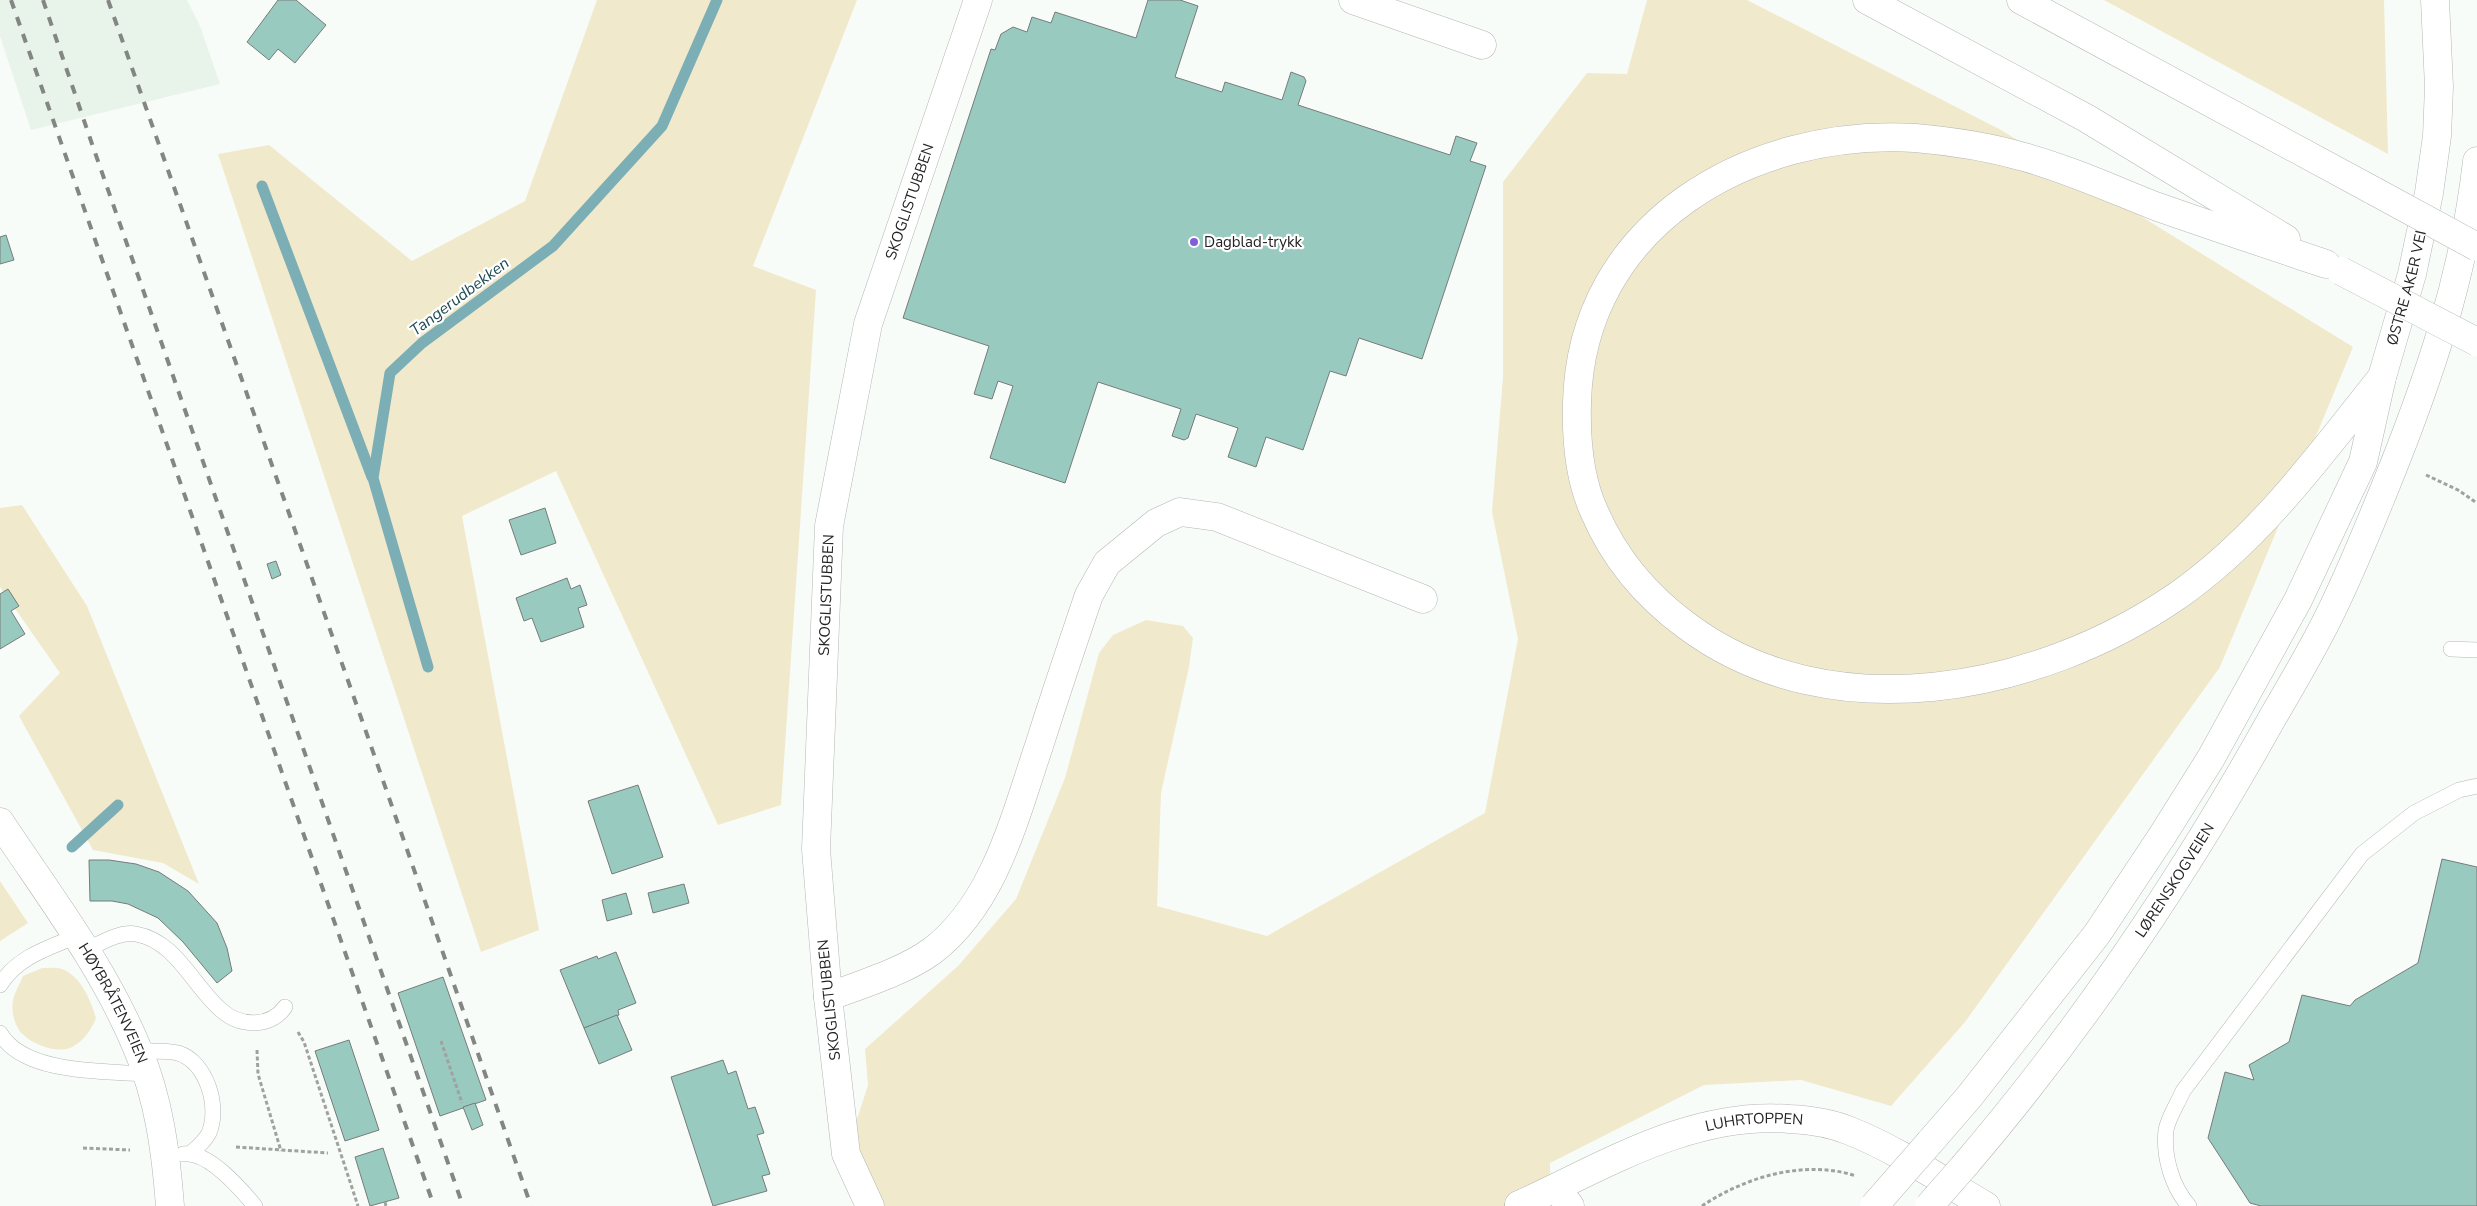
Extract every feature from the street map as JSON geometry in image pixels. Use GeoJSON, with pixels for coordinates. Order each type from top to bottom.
{"type":"FeatureCollection","features":[{"type":"Feature","properties":{"kind":"main road","name":"SKOGLISTUBBEN"},"geometry":{"type":"LineString","coordinates":[[870,1206],[846,1154],[828,997],[816,849],[829,526],[868,324],[978,0]]}},
{"type":"Feature","properties":{"kind":"main road"},"geometry":{"type":"LineString","coordinates":[[1354,0],[1482,45]]}},
{"type":"Feature","properties":{"kind":"main road"},"geometry":{"type":"LineString","coordinates":[[1867,0],[2086,118],[2334,268],[2477,342]]}},
{"type":"Feature","properties":{"kind":"main road"},"geometry":{"type":"LineString","coordinates":[[2021,0],[2477,247]]}},
{"type":"Feature","properties":{"kind":"main road","name":"ØSTRE AKER VEI"},"geometry":{"type":"LineString","coordinates":[[1874,1206],[1969,1097],[2097,934],[2162,836],[2211,758],[2316,563],[2363,462],[2382,377],[2412,274],[2429,193],[2437,136],[2439,87],[2435,0]]}},
{"type":"Feature","properties":{"kind":"main road"},"geometry":{"type":"LineString","coordinates":[[2334,268],[2025,157],[1961,144],[1914,138],[1824,142],[1781,152],[1741,168],[1706,186],[1675,207],[1652,227],[1629,252],[1613,276],[1586,330],[1577,386],[1578,444],[1582,475],[1591,505],[1623,564],[1650,596],[1713,645],[1748,662],[1785,675],[1827,684],[1879,688],[1918,688],[1962,683],[2030,667],[2087,647],[2134,623],[2180,594],[2222,560],[2281,504],[2382,377]]}},
{"type":"Feature","properties":{"kind":"main road"},"geometry":{"type":"LineString","coordinates":[[2395,462],[2419,401],[2454,290],[2472,210],[2477,161]]}},
{"type":"Feature","properties":{"kind":"main road","name":"LØRENSKOGVEIEN"},"geometry":{"type":"LineString","coordinates":[[1929,1206],[2003,1120],[2126,955],[2195,852],[2326,622],[2370,524],[2395,462]]}},
{"type":"Feature","properties":{"kind":"main road"},"geometry":{"type":"LineString","coordinates":[[828,997],[889,973],[932,951],[963,919],[988,884],[1013,821],[1089,595],[1107,563],[1156,524],[1180,512],[1217,517],[1423,599]]}},
{"type":"Feature","properties":{"kind":"main road","name":"HØYBRÅTENVEIEN"},"geometry":{"type":"LineString","coordinates":[[0,822],[81,943],[107,986],[142,1063],[178,1154],[170,1206]]}},
{"type":"Feature","properties":{"kind":"main road","name":"LUHRTOPPEN"},"geometry":{"type":"LineString","coordinates":[[1519,1206],[1563,1197],[1659,1140],[1699,1126],[1740,1119],[1774,1118],[1813,1121],[1848,1130],[1889,1149],[1986,1206]]}},
{"type":"Feature","properties":{"kind":"lane"},"geometry":{"type":"LineString","coordinates":[[2451,649],[2477,650]]}},
{"type":"Feature","properties":{"kind":"lane"},"geometry":{"type":"LineString","coordinates":[[2189,1206],[2180,1196],[2168,1164],[2166,1129],[2183,1091],[2362,854],[2414,813],[2459,790],[2477,786]]}},
{"type":"Feature","properties":{"kind":"lane"},"geometry":{"type":"LineString","coordinates":[[0,985],[6,974],[20,962],[36,953],[124,934],[146,937],[173,956],[221,1010],[231,1017],[243,1022],[266,1022],[282,1011]]}},
{"type":"Feature","properties":{"kind":"lane"},"geometry":{"type":"LineString","coordinates":[[0,1033],[6,1043],[23,1055],[50,1065],[142,1063],[179,1053],[196,1066],[208,1086],[213,1106],[209,1133],[178,1154]]}},
{"type":"Feature","properties":{"kind":"lane"},"geometry":{"type":"LineString","coordinates":[[178,1154],[215,1167],[236,1184],[255,1206]]}},
{"type":"Feature","properties":{"kind":"path"},"geometry":{"type":"LineString","coordinates":[[2395,462],[2458,490],[2477,503]]}},
{"type":"Feature","properties":{"kind":"path"},"geometry":{"type":"LineString","coordinates":[[282,1011],[304,1042],[358,1206]]}},
{"type":"Feature","properties":{"kind":"path"},"geometry":{"type":"LineString","coordinates":[[441,1041],[462,1103]]}},
{"type":"Feature","properties":{"kind":"path"},"geometry":{"type":"LineString","coordinates":[[257,1042],[258,1074],[281,1151]]}},
{"type":"Feature","properties":{"kind":"path"},"geometry":{"type":"LineString","coordinates":[[228,1146],[328,1153]]}},
{"type":"Feature","properties":{"kind":"path"},"geometry":{"type":"LineString","coordinates":[[83,1148],[134,1150]]}},
{"type":"Feature","properties":{"kind":"path"},"geometry":{"type":"LineString","coordinates":[[1702,1206],[1737,1187],[1792,1172],[1821,1169],[1864,1179]]}},
{"type":"Feature","properties":{"kind":"shaded area"},"geometry":{"type":"Polygon","coordinates":[[[0,0],[187,0],[200,26],[220,84],[31,130],[0,36],[0,0]]]}},
{"type":"Feature","properties":{"kind":"shaded area"},"geometry":{"type":"Polygon","coordinates":[[[597,0],[857,0],[753,266],[816,290],[781,805],[718,825],[556,471],[462,516],[539,930],[481,952],[218,154],[269,145],[412,261],[525,201],[597,0]]]}},
{"type":"Feature","properties":{"kind":"shaded area"},"geometry":{"type":"Polygon","coordinates":[[[1647,0],[1747,0],[2001,130],[2353,347],[2220,667],[1965,1022],[1891,1106],[1801,1080],[1704,1085],[1550,1163],[1550,1206],[867,1206],[846,1154],[868,1085],[865,1049],[958,966],[1016,899],[1065,778],[1099,653],[1113,635],[1146,620],[1183,626],[1193,638],[1189,667],[1161,793],[1157,906],[1267,936],[1485,813],[1518,639],[1492,512],[1503,377],[1503,182],[1587,73],[1627,74],[1647,0]]]}},
{"type":"Feature","properties":{"kind":"shaded area"},"geometry":{"type":"Polygon","coordinates":[[[2104,0],[2384,0],[2388,154],[2104,0]]]}},
{"type":"Feature","properties":{"kind":"shaded area"},"geometry":{"type":"Polygon","coordinates":[[[22,505],[87,606],[199,884],[163,863],[93,850],[19,716],[60,673],[0,587],[0,508],[22,505]]]}},
{"type":"Feature","properties":{"kind":"shaded area"},"geometry":{"type":"Polygon","coordinates":[[[0,881],[28,923],[0,941],[0,881]]]}},
{"type":"Feature","properties":{"kind":"shaded area"},"geometry":{"type":"Polygon","coordinates":[[[42,968],[60,968],[69,972],[80,983],[91,1004],[96,1018],[84,1038],[72,1047],[59,1050],[36,1043],[23,1035],[14,1020],[12,1009],[14,998],[23,976],[42,968]]]}},
{"type":"Feature","properties":{"kind":"building"},"geometry":{"type":"Polygon","coordinates":[[[278,0],[296,0],[326,25],[295,63],[278,49],[269,60],[247,42],[278,0]]]}},
{"type":"Feature","properties":{"kind":"building","name":"Dagblad-trykk"},"geometry":{"type":"Polygon","coordinates":[[[1148,0],[1180,0],[1198,6],[1175,77],[1222,92],[1225,82],[1282,100],[1291,72],[1304,77],[1306,81],[1298,105],[1450,155],[1456,136],[1477,143],[1470,161],[1486,166],[1422,359],[1359,338],[1346,376],[1330,371],[1303,450],[1266,437],[1256,467],[1228,457],[1238,428],[1196,414],[1188,438],[1184,440],[1172,436],[1181,409],[1098,382],[1065,483],[990,458],[1013,386],[998,381],[992,399],[974,394],[989,346],[903,318],[991,49],[995,50],[1001,34],[1013,27],[1027,32],[1032,17],[1051,23],[1055,12],[1136,38],[1148,0]]]}},
{"type":"Feature","properties":{"kind":"building"},"geometry":{"type":"Polygon","coordinates":[[[6,235],[14,260],[0,264],[0,237],[6,235]]]}},
{"type":"Feature","properties":{"kind":"building"},"geometry":{"type":"Polygon","coordinates":[[[545,508],[556,543],[521,555],[509,520],[545,508]]]}},
{"type":"Feature","properties":{"kind":"building"},"geometry":{"type":"Polygon","coordinates":[[[276,561],[281,575],[272,579],[267,564],[276,561]]]}},
{"type":"Feature","properties":{"kind":"building"},"geometry":{"type":"Polygon","coordinates":[[[567,578],[571,589],[580,585],[587,605],[578,608],[584,627],[541,642],[532,618],[524,621],[516,598],[567,578]]]}},
{"type":"Feature","properties":{"kind":"building"},"geometry":{"type":"Polygon","coordinates":[[[8,589],[19,606],[11,611],[25,634],[0,649],[0,594],[8,589]]]}},
{"type":"Feature","properties":{"kind":"building"},"geometry":{"type":"Polygon","coordinates":[[[638,785],[663,857],[612,874],[588,801],[638,785]]]}},
{"type":"Feature","properties":{"kind":"building"},"geometry":{"type":"Polygon","coordinates":[[[2442,859],[2477,867],[2477,1206],[2261,1206],[2250,1203],[2208,1138],[2225,1072],[2254,1080],[2249,1065],[2289,1042],[2302,995],[2350,1006],[2355,1000],[2418,963],[2442,859]]]}},
{"type":"Feature","properties":{"kind":"building"},"geometry":{"type":"Polygon","coordinates":[[[89,860],[109,860],[136,864],[159,872],[188,891],[217,923],[227,948],[232,971],[217,983],[183,942],[158,918],[128,904],[112,901],[90,901],[89,860]]]}},
{"type":"Feature","properties":{"kind":"building"},"geometry":{"type":"Polygon","coordinates":[[[684,884],[689,903],[653,913],[648,893],[684,884]]]}},
{"type":"Feature","properties":{"kind":"building"},"geometry":{"type":"Polygon","coordinates":[[[626,893],[632,914],[607,921],[602,900],[626,893]]]}},
{"type":"Feature","properties":{"kind":"building"},"geometry":{"type":"Polygon","coordinates":[[[616,952],[636,1003],[618,1010],[619,1015],[584,1028],[560,970],[597,956],[598,959],[616,952]]]}},
{"type":"Feature","properties":{"kind":"building"},"geometry":{"type":"Polygon","coordinates":[[[443,977],[486,1100],[440,1116],[398,993],[443,977]]]}},
{"type":"Feature","properties":{"kind":"building"},"geometry":{"type":"Polygon","coordinates":[[[617,1015],[632,1050],[599,1064],[584,1028],[617,1015]]]}},
{"type":"Feature","properties":{"kind":"building"},"geometry":{"type":"Polygon","coordinates":[[[349,1040],[379,1130],[345,1141],[315,1051],[349,1040]]]}},
{"type":"Feature","properties":{"kind":"building"},"geometry":{"type":"Polygon","coordinates":[[[723,1060],[728,1074],[736,1071],[748,1109],[755,1107],[764,1133],[757,1135],[770,1174],[762,1176],[767,1191],[713,1206],[671,1077],[723,1060]]]}},
{"type":"Feature","properties":{"kind":"building"},"geometry":{"type":"Polygon","coordinates":[[[475,1103],[483,1125],[472,1130],[463,1107],[475,1103]]]}},
{"type":"Feature","properties":{"kind":"building"},"geometry":{"type":"Polygon","coordinates":[[[383,1148],[399,1198],[370,1206],[355,1157],[383,1148]]]}},
{"type":"Feature","properties":{"kind":"waterway","name":"Tangerudbekken"},"geometry":{"type":"LineString","coordinates":[[428,667],[373,478],[390,373],[422,343],[553,246],[662,126],[717,0]]}},
{"type":"Feature","properties":{"kind":"waterway"},"geometry":{"type":"LineString","coordinates":[[262,186],[372,477]]}},
{"type":"Feature","properties":{"kind":"waterway","name":"Tangerudbekken"},"geometry":{"type":"LineString","coordinates":[[72,847],[118,805]]}},
{"type":"Feature","properties":{"kind":"railway"},"geometry":{"type":"LineString","coordinates":[[11,0],[434,1206]]}},
{"type":"Feature","properties":{"kind":"railway"},"geometry":{"type":"LineString","coordinates":[[43,0],[463,1206]]}},
{"type":"Feature","properties":{"kind":"railway"},"geometry":{"type":"LineString","coordinates":[[108,0],[531,1206]]}},
{"type":"Feature","properties":{"kind":"place","name":"Dagblad-trykk"},"geometry":{"type":"Point","coordinates":[1194,242]}}]}
